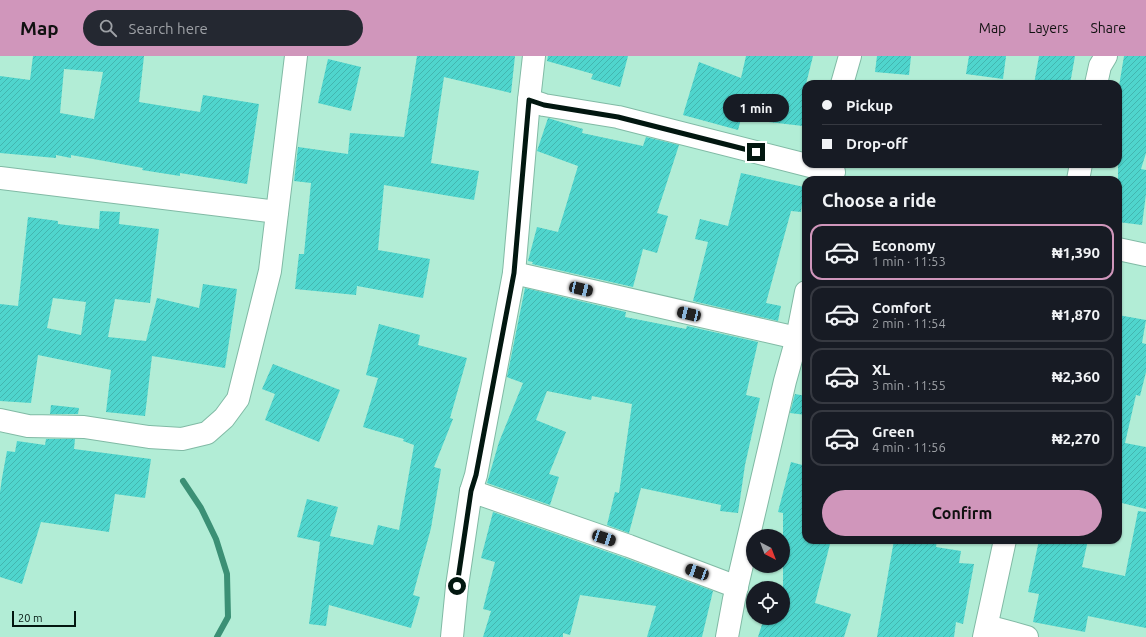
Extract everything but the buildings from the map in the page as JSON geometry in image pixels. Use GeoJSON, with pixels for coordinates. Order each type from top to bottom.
{"type":"FeatureCollection","features":[{"type":"Feature","properties":{"kind":"street"},"geometry":{"type":"LineString","coordinates":[[0,420],[28,426],[84,427],[149,438],[182,440],[207,433],[224,418],[238,399],[270,271],[296,56]]}},
{"type":"Feature","properties":{"kind":"street"},"geometry":{"type":"LineString","coordinates":[[452,637],[457,586],[471,491],[476,475],[514,273],[534,56]]}},
{"type":"Feature","properties":{"kind":"street"},"geometry":{"type":"LineString","coordinates":[[843,80],[850,56]]}},
{"type":"Feature","properties":{"kind":"street"},"geometry":{"type":"LineString","coordinates":[[1097,80],[1100,66],[1106,56]]}},
{"type":"Feature","properties":{"kind":"street"},"geometry":{"type":"LineString","coordinates":[[529,100],[544,105],[618,117],[802,164]]}},
{"type":"Feature","properties":{"kind":"street"},"geometry":{"type":"LineString","coordinates":[[817,168],[833,172]]}},
{"type":"Feature","properties":{"kind":"street"},"geometry":{"type":"LineString","coordinates":[[0,178],[277,212]]}},
{"type":"Feature","properties":{"kind":"street"},"geometry":{"type":"LineString","coordinates":[[1122,250],[1146,255]]}},
{"type":"Feature","properties":{"kind":"street"},"geometry":{"type":"LineString","coordinates":[[514,273],[797,338]]}},
{"type":"Feature","properties":{"kind":"street"},"geometry":{"type":"LineString","coordinates":[[727,637],[737,587],[802,312]]}},
{"type":"Feature","properties":{"kind":"street"},"geometry":{"type":"LineString","coordinates":[[471,491],[629,546],[737,587]]}},
{"type":"Feature","properties":{"kind":"street"},"geometry":{"type":"LineString","coordinates":[[1004,544],[985,632],[1027,637]]}},
{"type":"Feature","properties":{"kind":"waterway"},"geometry":{"type":"LineString","coordinates":[[183,481],[201,508],[216,539],[227,574],[228,617],[217,637]]}},
{"type":"Feature","properties":{"kind":"route"},"geometry":{"type":"LineString","coordinates":[[457,586],[471,491],[476,475],[510,283],[514,273],[529,100],[544,105],[618,117],[756,152]]}}]}
